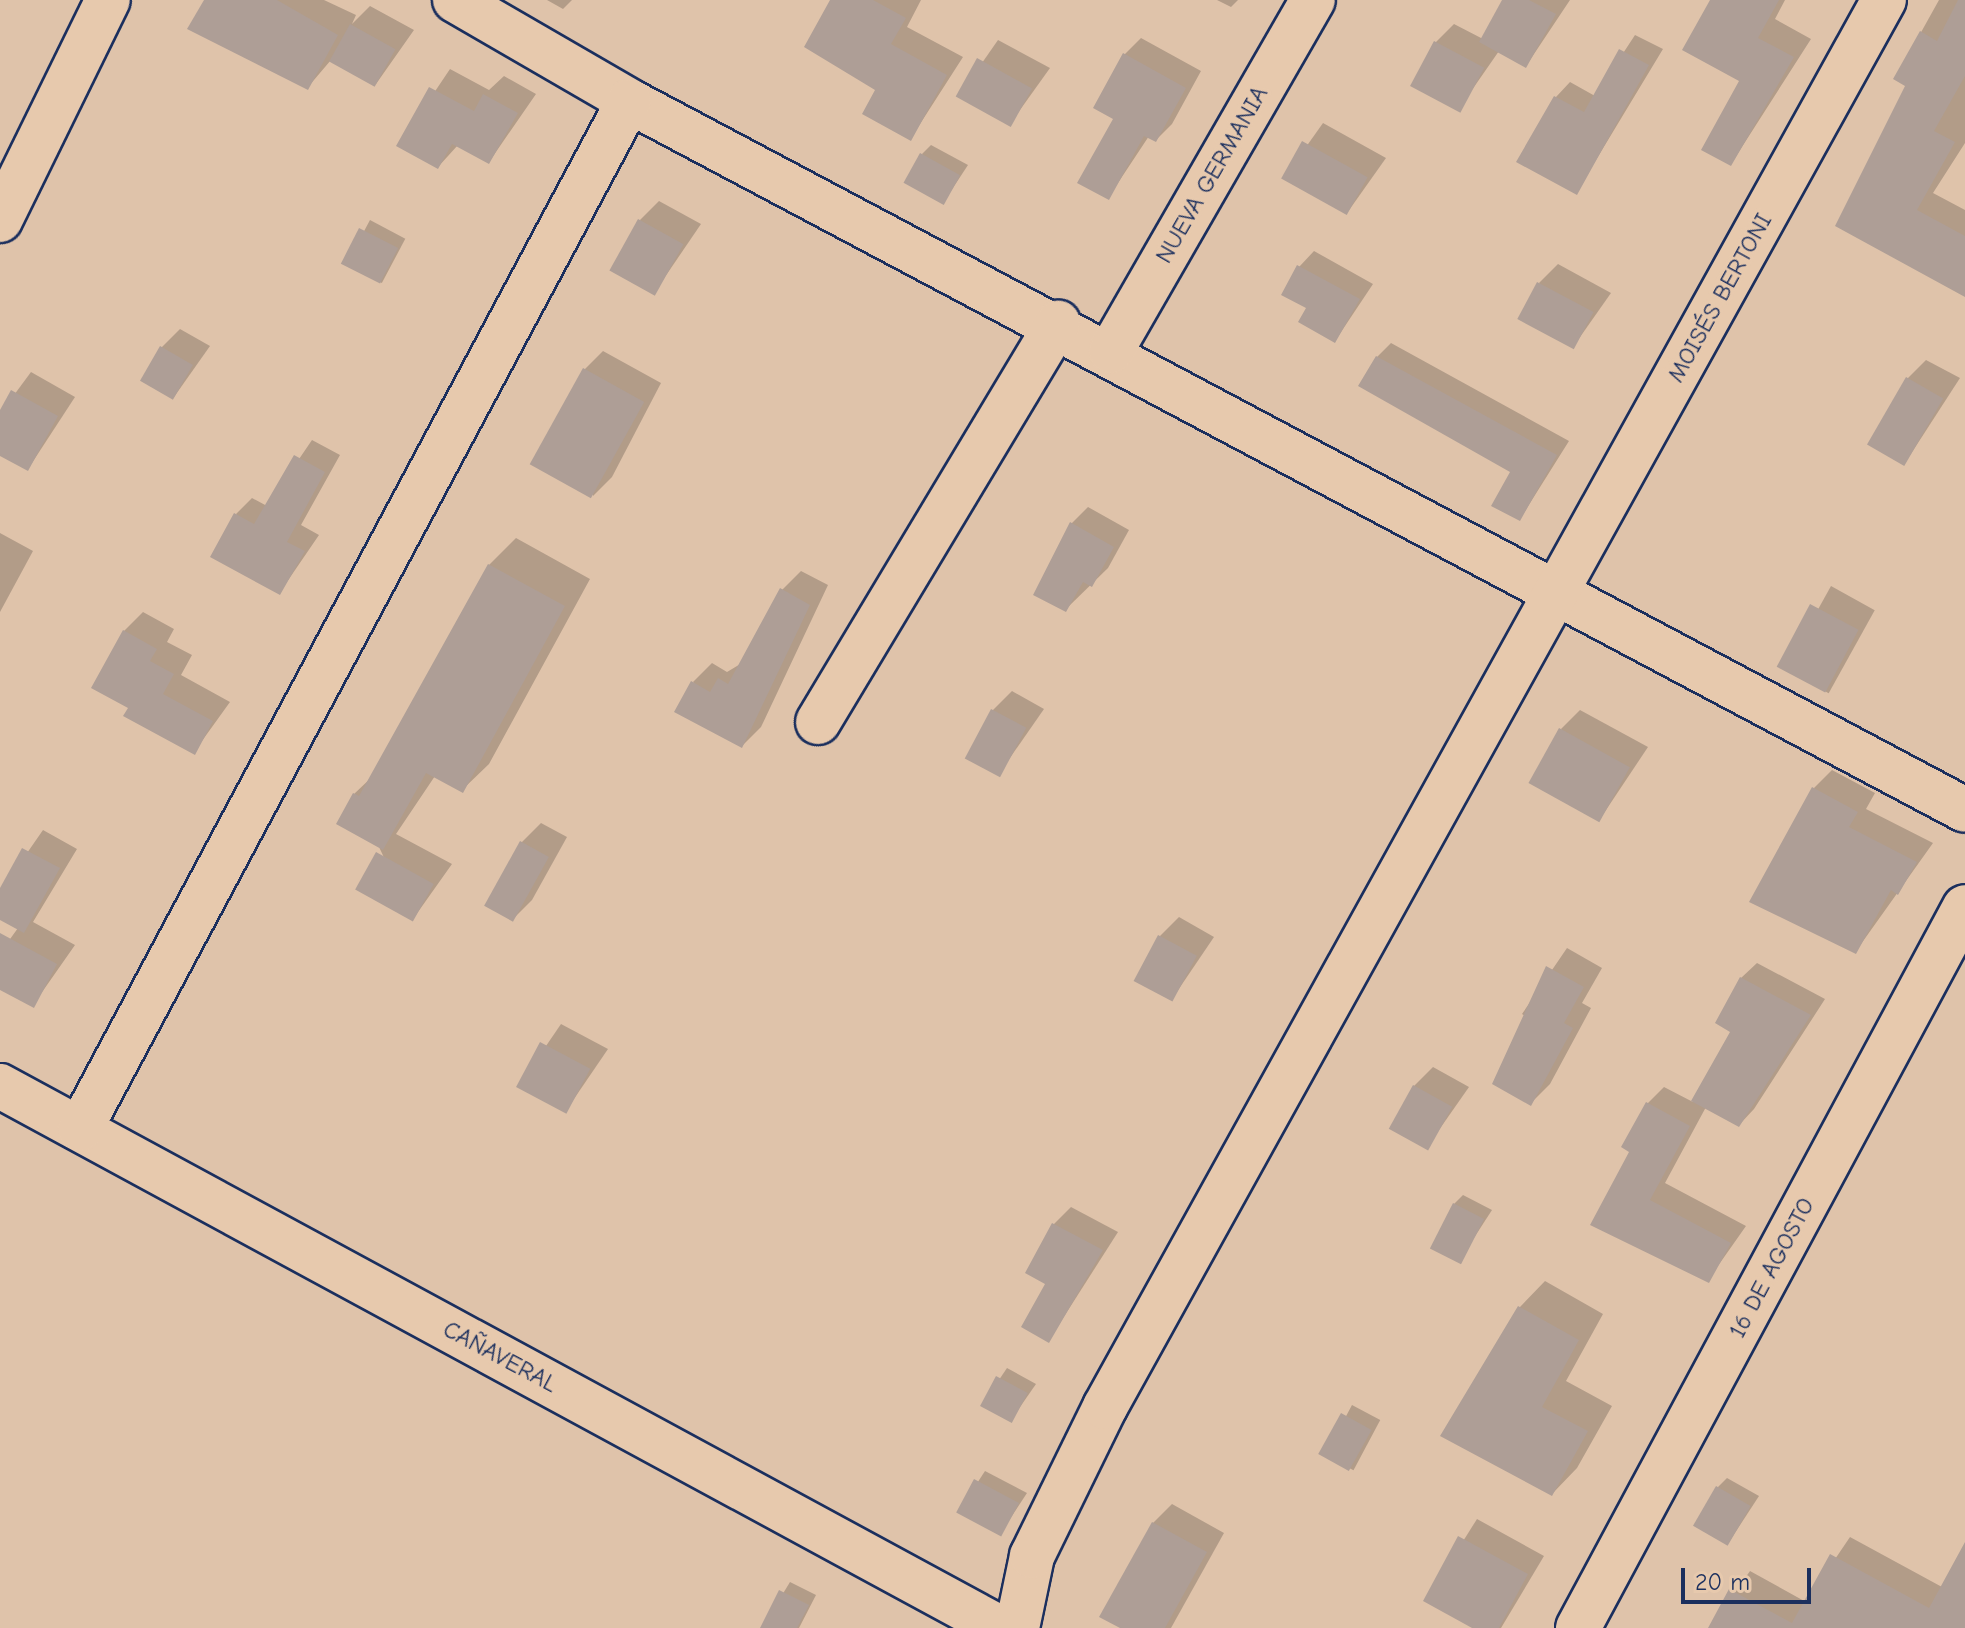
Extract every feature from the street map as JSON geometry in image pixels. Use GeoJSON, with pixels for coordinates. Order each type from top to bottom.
{"type":"FeatureCollection","features":[{"type":"Feature","properties":{"kind":"street"},"geometry":{"type":"LineString","coordinates":[[0,220],[108,0]]}},
{"type":"Feature","properties":{"kind":"street"},"geometry":{"type":"LineString","coordinates":[[455,0],[629,101],[1111,351],[1557,596],[1965,810]]}},
{"type":"Feature","properties":{"kind":"street","name":"NUEVA GERMANIA"},"geometry":{"type":"LineString","coordinates":[[1111,351],[1313,0]]}},
{"type":"Feature","properties":{"kind":"street","name":"MOISÉS BERTONI"},"geometry":{"type":"LineString","coordinates":[[1017,1628],[1032,1556],[1105,1407],[1557,596],[1884,0]]}},
{"type":"Feature","properties":{"kind":"street"},"geometry":{"type":"LineString","coordinates":[[80,1129],[629,101]]}},
{"type":"Feature","properties":{"kind":"street"},"geometry":{"type":"LineString","coordinates":[[818,722],[1058,323]]}},
{"type":"Feature","properties":{"kind":"street","name":"16 DE AGOSTO"},"geometry":{"type":"LineString","coordinates":[[1578,1628],[1965,907]]}},
{"type":"Feature","properties":{"kind":"street","name":"CAÑAVERAL"},"geometry":{"type":"LineString","coordinates":[[0,1086],[1000,1628]]}},
{"type":"Feature","properties":{"kind":"building"},"geometry":{"type":"Polygon","coordinates":[[[204,0],[277,0],[338,35],[308,90],[187,29],[204,0]]]}},
{"type":"Feature","properties":{"kind":"building"},"geometry":{"type":"Polygon","coordinates":[[[830,0],[873,0],[906,18],[891,44],[947,75],[911,141],[862,114],[875,90],[804,47],[830,0]]]}},
{"type":"Feature","properties":{"kind":"building"},"geometry":{"type":"Polygon","coordinates":[[[1502,0],[1529,0],[1556,14],[1526,68],[1479,42],[1502,0]]]}},
{"type":"Feature","properties":{"kind":"building"},"geometry":{"type":"Polygon","coordinates":[[[1710,0],[1779,0],[1758,38],[1794,57],[1731,166],[1701,150],[1739,81],[1682,50],[1710,0]]]}},
{"type":"Feature","properties":{"kind":"building"},"geometry":{"type":"Polygon","coordinates":[[[1958,0],[1965,0],[1965,76],[1934,131],[1955,142],[1917,210],[1965,236],[1965,297],[1835,226],[1905,86],[1893,79],[1920,31],[1937,41],[1958,0]]]}},
{"type":"Feature","properties":{"kind":"building"},"geometry":{"type":"Polygon","coordinates":[[[350,24],[395,49],[375,87],[329,62],[350,24]]]}},
{"type":"Feature","properties":{"kind":"building"},"geometry":{"type":"Polygon","coordinates":[[[1434,41],[1484,68],[1460,113],[1410,86],[1434,41]]]}},
{"type":"Feature","properties":{"kind":"building"},"geometry":{"type":"Polygon","coordinates":[[[1619,49],[1649,65],[1577,195],[1516,162],[1554,96],[1584,112],[1619,49]]]}},
{"type":"Feature","properties":{"kind":"building"},"geometry":{"type":"Polygon","coordinates":[[[1123,53],[1186,88],[1156,142],[1144,136],[1109,200],[1077,183],[1113,119],[1093,108],[1123,53]]]}},
{"type":"Feature","properties":{"kind":"building"},"geometry":{"type":"Polygon","coordinates":[[[977,58],[1032,89],[1011,127],[956,96],[977,58]]]}},
{"type":"Feature","properties":{"kind":"building"},"geometry":{"type":"Polygon","coordinates":[[[429,87],[474,111],[483,94],[518,113],[489,164],[452,144],[438,169],[396,146],[429,87]]]}},
{"type":"Feature","properties":{"kind":"building"},"geometry":{"type":"Polygon","coordinates":[[[1302,141],[1368,177],[1347,215],[1281,179],[1302,141]]]}},
{"type":"Feature","properties":{"kind":"building"},"geometry":{"type":"Polygon","coordinates":[[[920,153],[960,175],[944,205],[904,183],[920,153]]]}},
{"type":"Feature","properties":{"kind":"building"},"geometry":{"type":"Polygon","coordinates":[[[638,219],[683,244],[655,296],[609,271],[638,219]]]}},
{"type":"Feature","properties":{"kind":"building"},"geometry":{"type":"Polygon","coordinates":[[[359,228],[398,248],[380,284],[341,264],[359,228]]]}},
{"type":"Feature","properties":{"kind":"building"},"geometry":{"type":"Polygon","coordinates":[[[1297,265],[1360,299],[1335,343],[1298,322],[1306,308],[1281,295],[1297,265]]]}},
{"type":"Feature","properties":{"kind":"building"},"geometry":{"type":"Polygon","coordinates":[[[1537,282],[1594,312],[1574,349],[1517,319],[1537,282]]]}},
{"type":"Feature","properties":{"kind":"building"},"geometry":{"type":"Polygon","coordinates":[[[160,346],[193,365],[173,400],[140,381],[160,346]]]}},
{"type":"Feature","properties":{"kind":"building"},"geometry":{"type":"Polygon","coordinates":[[[1376,356],[1557,455],[1520,521],[1491,506],[1510,472],[1358,386],[1376,356]]]}},
{"type":"Feature","properties":{"kind":"building"},"geometry":{"type":"Polygon","coordinates":[[[583,368],[644,402],[591,498],[530,464],[583,368]]]}},
{"type":"Feature","properties":{"kind":"building"},"geometry":{"type":"Polygon","coordinates":[[[1906,377],[1943,398],[1904,466],[1867,445],[1906,377]]]}},
{"type":"Feature","properties":{"kind":"building"},"geometry":{"type":"Polygon","coordinates":[[[11,390],[58,416],[28,471],[0,456],[0,410],[11,390]]]}},
{"type":"Feature","properties":{"kind":"building"},"geometry":{"type":"Polygon","coordinates":[[[294,455],[325,472],[287,542],[305,551],[280,595],[210,557],[234,513],[254,524],[294,455]]]}},
{"type":"Feature","properties":{"kind":"building"},"geometry":{"type":"Polygon","coordinates":[[[1070,522],[1114,547],[1092,587],[1083,582],[1066,612],[1033,595],[1070,522]]]}},
{"type":"Feature","properties":{"kind":"building"},"geometry":{"type":"Polygon","coordinates":[[[488,564],[565,606],[463,793],[426,773],[383,850],[336,824],[353,793],[359,796],[488,564]]]}},
{"type":"Feature","properties":{"kind":"building"},"geometry":{"type":"Polygon","coordinates":[[[780,588],[810,605],[742,748],[674,712],[691,681],[710,692],[718,678],[728,684],[780,588]]]}},
{"type":"Feature","properties":{"kind":"building"},"geometry":{"type":"Polygon","coordinates":[[[1810,604],[1859,630],[1825,693],[1777,667],[1810,604]]]}},
{"type":"Feature","properties":{"kind":"building"},"geometry":{"type":"Polygon","coordinates":[[[123,630],[157,649],[150,661],[174,674],[163,694],[213,721],[195,755],[123,716],[128,708],[91,688],[123,630]]]}},
{"type":"Feature","properties":{"kind":"building"},"geometry":{"type":"Polygon","coordinates":[[[991,709],[1026,728],[1000,777],[965,758],[991,709]]]}},
{"type":"Feature","properties":{"kind":"building"},"geometry":{"type":"Polygon","coordinates":[[[1559,728],[1630,767],[1599,822],[1528,783],[1559,728]]]}},
{"type":"Feature","properties":{"kind":"building"},"geometry":{"type":"Polygon","coordinates":[[[1812,787],[1858,812],[1849,827],[1917,862],[1898,895],[1891,890],[1856,954],[1749,902],[1812,787]]]}},
{"type":"Feature","properties":{"kind":"building"},"geometry":{"type":"Polygon","coordinates":[[[520,841],[549,857],[513,922],[484,906],[520,841]]]}},
{"type":"Feature","properties":{"kind":"building"},"geometry":{"type":"Polygon","coordinates":[[[22,848],[60,868],[24,933],[0,920],[0,888],[22,848]]]}},
{"type":"Feature","properties":{"kind":"building"},"geometry":{"type":"Polygon","coordinates":[[[376,852],[434,884],[413,922],[355,890],[376,852]]]}},
{"type":"Feature","properties":{"kind":"building"},"geometry":{"type":"Polygon","coordinates":[[[0,933],[57,964],[34,1008],[0,990],[0,933]]]}},
{"type":"Feature","properties":{"kind":"building"},"geometry":{"type":"Polygon","coordinates":[[[1158,935],[1197,956],[1172,1002],[1134,981],[1158,935]]]}},
{"type":"Feature","properties":{"kind":"building"},"geometry":{"type":"Polygon","coordinates":[[[1546,966],[1584,987],[1564,1023],[1573,1028],[1531,1106],[1492,1084],[1546,966]]]}},
{"type":"Feature","properties":{"kind":"building"},"geometry":{"type":"Polygon","coordinates":[[[1740,977],[1811,1015],[1739,1127],[1691,1101],[1730,1032],[1715,1023],[1740,977]]]}},
{"type":"Feature","properties":{"kind":"building"},"geometry":{"type":"Polygon","coordinates":[[[540,1042],[590,1069],[566,1114],[516,1087],[540,1042]]]}},
{"type":"Feature","properties":{"kind":"building"},"geometry":{"type":"Polygon","coordinates":[[[1413,1085],[1452,1107],[1428,1151],[1389,1129],[1413,1085]]]}},
{"type":"Feature","properties":{"kind":"building"},"geometry":{"type":"Polygon","coordinates":[[[1646,1102],[1690,1126],[1650,1200],[1731,1243],[1709,1283],[1590,1225],[1629,1152],[1621,1147],[1646,1102]]]}},
{"type":"Feature","properties":{"kind":"building"},"geometry":{"type":"Polygon","coordinates":[[[1453,1203],[1484,1219],[1461,1264],[1430,1248],[1453,1203]]]}},
{"type":"Feature","properties":{"kind":"building"},"geometry":{"type":"Polygon","coordinates":[[[1052,1223],[1103,1250],[1049,1343],[1021,1327],[1045,1284],[1025,1273],[1052,1223]]]}},
{"type":"Feature","properties":{"kind":"building"},"geometry":{"type":"Polygon","coordinates":[[[1518,1306],[1579,1340],[1542,1407],[1588,1431],[1552,1496],[1440,1436],[1518,1306]]]}},
{"type":"Feature","properties":{"kind":"building"},"geometry":{"type":"Polygon","coordinates":[[[996,1376],[1028,1393],[1012,1423],[980,1406],[996,1376]]]}},
{"type":"Feature","properties":{"kind":"building"},"geometry":{"type":"Polygon","coordinates":[[[1341,1413],[1372,1430],[1349,1471],[1318,1454],[1341,1413]]]}},
{"type":"Feature","properties":{"kind":"building"},"geometry":{"type":"Polygon","coordinates":[[[974,1479],[1019,1503],[1001,1536],[956,1513],[974,1479]]]}},
{"type":"Feature","properties":{"kind":"building"},"geometry":{"type":"Polygon","coordinates":[[[1716,1486],[1751,1506],[1728,1546],[1693,1526],[1716,1486]]]}},
{"type":"Feature","properties":{"kind":"building"},"geometry":{"type":"Polygon","coordinates":[[[1152,1522],[1207,1552],[1165,1628],[1120,1628],[1099,1617],[1152,1522]]]}},
{"type":"Feature","properties":{"kind":"building"},"geometry":{"type":"Polygon","coordinates":[[[1458,1536],[1528,1574],[1499,1628],[1472,1628],[1423,1601],[1458,1536]]]}},
{"type":"Feature","properties":{"kind":"building"},"geometry":{"type":"Polygon","coordinates":[[[1965,1542],[1965,1628],[1708,1628],[1729,1589],[1792,1623],[1830,1554],[1929,1608],[1965,1542]]]}},
{"type":"Feature","properties":{"kind":"building"},"geometry":{"type":"Polygon","coordinates":[[[779,1590],[809,1605],[797,1628],[760,1628],[779,1590]]]}}]}
